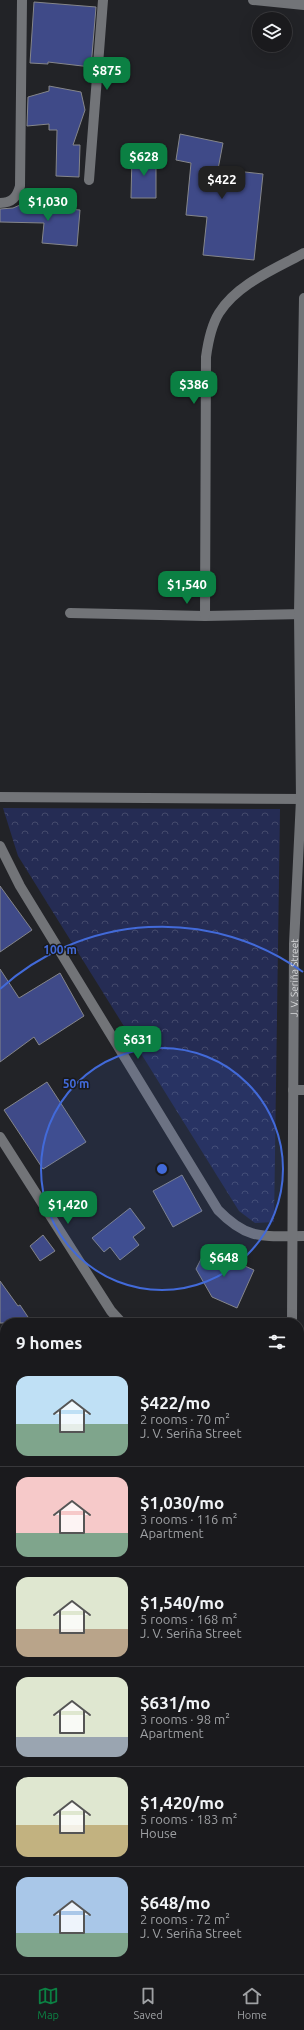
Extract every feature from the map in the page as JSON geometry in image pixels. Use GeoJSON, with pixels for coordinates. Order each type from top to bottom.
{"type":"FeatureCollection","features":[{"type":"Feature","properties":{"kind":"street"},"geometry":{"type":"LineString","coordinates":[[0,203],[8,202],[14,199],[20,186],[22,0]]}},
{"type":"Feature","properties":{"kind":"street"},"geometry":{"type":"LineString","coordinates":[[89,180],[103,0]]}},
{"type":"Feature","properties":{"kind":"street"},"geometry":{"type":"LineString","coordinates":[[253,0],[304,5]]}},
{"type":"Feature","properties":{"kind":"street"},"geometry":{"type":"LineString","coordinates":[[205,616],[206,357],[210,334],[219,313],[229,299],[253,281],[304,253]]}},
{"type":"Feature","properties":{"kind":"street","name":"J. V. Seriña Street"},"geometry":{"type":"LineString","coordinates":[[292,1318],[293,1090],[303,799],[301,614],[304,298]]}},
{"type":"Feature","properties":{"kind":"street"},"geometry":{"type":"LineString","coordinates":[[70,613],[205,616],[301,614]]}},
{"type":"Feature","properties":{"kind":"street"},"geometry":{"type":"LineString","coordinates":[[0,797],[303,799]]}},
{"type":"Feature","properties":{"kind":"street"},"geometry":{"type":"LineString","coordinates":[[0,846],[20,886],[218,1210],[230,1222],[245,1232],[261,1236],[304,1236]]}},
{"type":"Feature","properties":{"kind":"street"},"geometry":{"type":"LineString","coordinates":[[293,1090],[304,1090]]}},
{"type":"Feature","properties":{"kind":"street"},"geometry":{"type":"LineString","coordinates":[[0,1137],[110,1311],[117,1318]]}},
{"type":"Feature","properties":{"kind":"green space"},"geometry":{"type":"Polygon","coordinates":[[[3,808],[280,809],[274,1222],[255,1223],[239,1211],[18,856],[3,808]]]}},
{"type":"Feature","properties":{"kind":"building"},"geometry":{"type":"Polygon","coordinates":[[[34,2],[96,7],[91,67],[48,62],[48,64],[30,63],[34,2]]]}},
{"type":"Feature","properties":{"kind":"building"},"geometry":{"type":"Polygon","coordinates":[[[49,86],[81,92],[85,110],[73,145],[80,145],[79,177],[56,176],[57,130],[49,130],[49,124],[27,126],[28,97],[49,91],[49,86]]]}},
{"type":"Feature","properties":{"kind":"building"},"geometry":{"type":"Polygon","coordinates":[[[180,134],[223,143],[214,190],[236,171],[263,174],[254,260],[203,255],[207,217],[186,215],[191,163],[176,160],[180,134]]]}},
{"type":"Feature","properties":{"kind":"building"},"geometry":{"type":"Polygon","coordinates":[[[132,155],[156,155],[156,198],[131,198],[132,155]]]}},
{"type":"Feature","properties":{"kind":"building"},"geometry":{"type":"Polygon","coordinates":[[[20,205],[80,210],[77,246],[42,243],[44,223],[0,222],[0,209],[13,208],[20,205]]]}},
{"type":"Feature","properties":{"kind":"building"},"geometry":{"type":"Polygon","coordinates":[[[0,886],[32,930],[0,952],[0,886]]]}},
{"type":"Feature","properties":{"kind":"building"},"geometry":{"type":"Polygon","coordinates":[[[0,969],[19,998],[60,973],[84,1016],[39,1045],[34,1037],[0,1062],[0,969]]]}},
{"type":"Feature","properties":{"kind":"building"},"geometry":{"type":"Polygon","coordinates":[[[47,1082],[86,1142],[43,1169],[4,1110],[47,1082]]]}},
{"type":"Feature","properties":{"kind":"building"},"geometry":{"type":"Polygon","coordinates":[[[182,1175],[202,1211],[173,1227],[153,1191],[182,1175]]]}},
{"type":"Feature","properties":{"kind":"building"},"geometry":{"type":"Polygon","coordinates":[[[130,1208],[145,1228],[133,1237],[139,1245],[120,1260],[110,1247],[104,1252],[92,1238],[130,1208]]]}},
{"type":"Feature","properties":{"kind":"building"},"geometry":{"type":"Polygon","coordinates":[[[43,1235],[55,1251],[40,1261],[30,1246],[43,1235]]]}},
{"type":"Feature","properties":{"kind":"building"},"geometry":{"type":"Polygon","coordinates":[[[206,1249],[254,1270],[237,1308],[212,1297],[196,1269],[206,1249]]]}},
{"type":"Feature","properties":{"kind":"building"},"geometry":{"type":"Polygon","coordinates":[[[0,1281],[29,1318],[0,1318],[0,1281]]]}}]}
